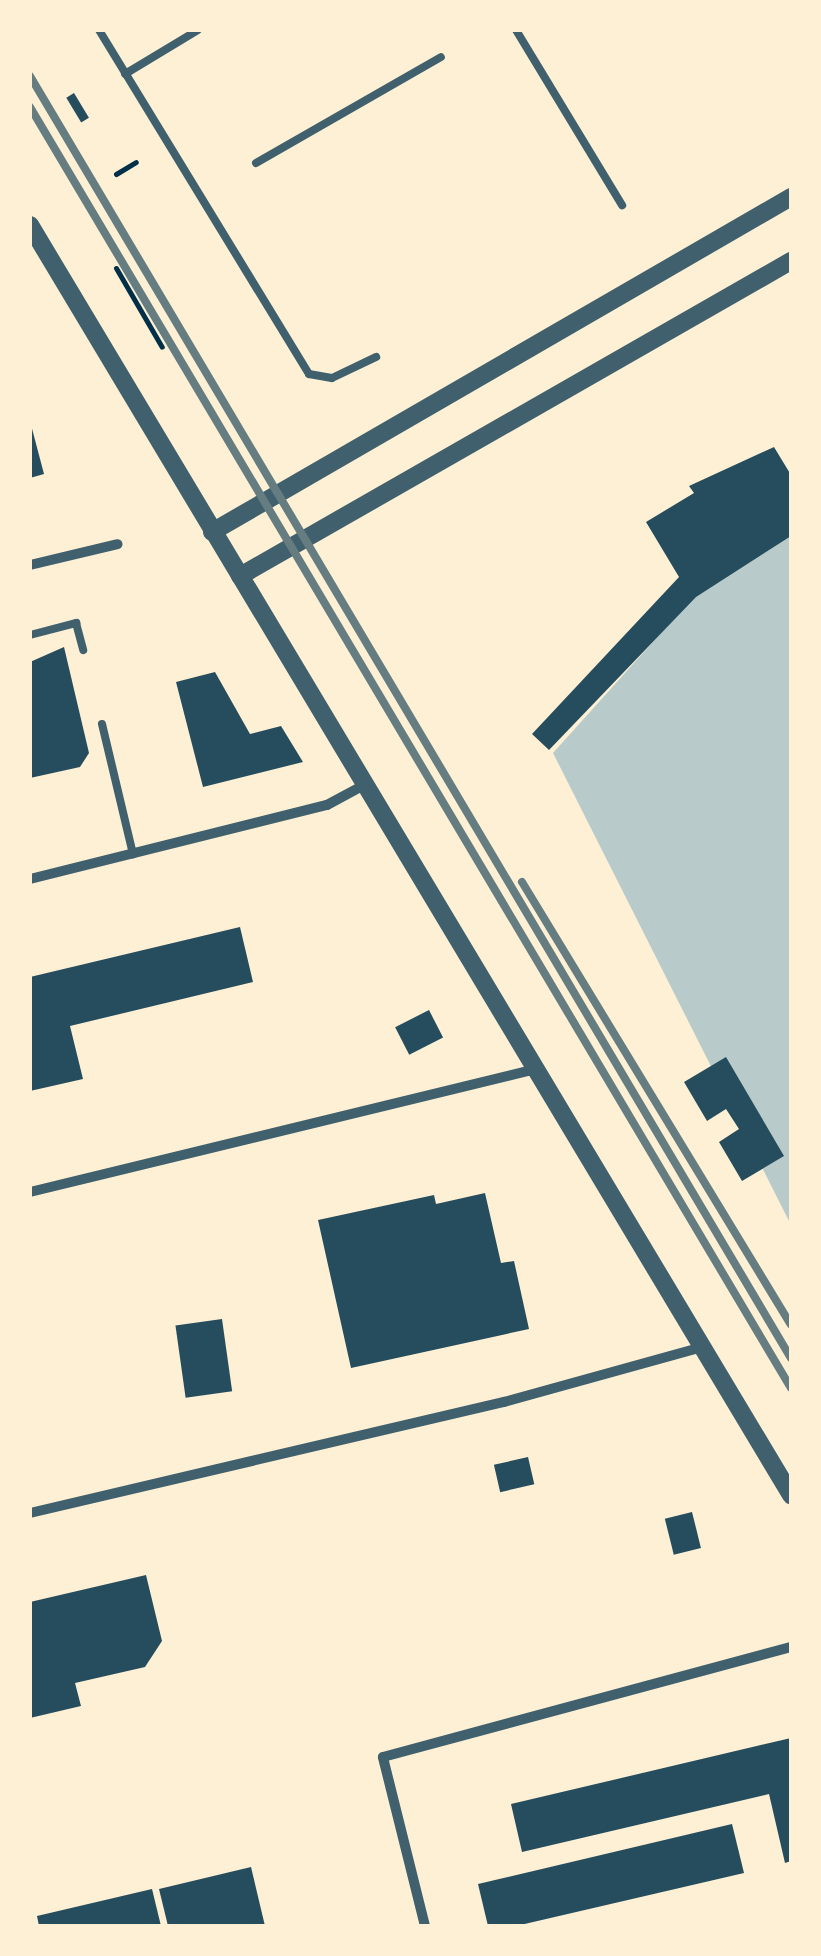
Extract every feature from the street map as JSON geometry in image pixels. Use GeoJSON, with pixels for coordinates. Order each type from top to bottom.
{"type":"FeatureCollection","features":[{"type":"Feature","properties":{"kind":"street"},"geometry":{"type":"LineString","coordinates":[[212,532],[791,197]]}},
{"type":"Feature","properties":{"kind":"street"},"geometry":{"type":"LineString","coordinates":[[30,225],[791,1495]]}},
{"type":"Feature","properties":{"kind":"street"},"geometry":{"type":"LineString","coordinates":[[240,576],[791,261]]}},
{"type":"Feature","properties":{"kind":"street"},"geometry":{"type":"LineString","coordinates":[[30,565],[118,544]]}},
{"type":"Feature","properties":{"kind":"street"},"geometry":{"type":"LineString","coordinates":[[30,878],[327,805],[366,784]]}},
{"type":"Feature","properties":{"kind":"street"},"geometry":{"type":"LineString","coordinates":[[30,1192],[536,1069]]}},
{"type":"Feature","properties":{"kind":"street"},"geometry":{"type":"LineString","coordinates":[[30,1513],[504,1402],[702,1346]]}},
{"type":"Feature","properties":{"kind":"street"},"geometry":{"type":"LineString","coordinates":[[425,1926],[383,1757],[791,1646]]}},
{"type":"Feature","properties":{"kind":"lane"},"geometry":{"type":"LineString","coordinates":[[99,30],[308,374],[332,378],[376,357]]}},
{"type":"Feature","properties":{"kind":"lane"},"geometry":{"type":"LineString","coordinates":[[125,74],[198,30]]}},
{"type":"Feature","properties":{"kind":"lane"},"geometry":{"type":"LineString","coordinates":[[516,30],[622,205]]}},
{"type":"Feature","properties":{"kind":"lane"},"geometry":{"type":"LineString","coordinates":[[256,163],[441,57]]}},
{"type":"Feature","properties":{"kind":"lane"},"geometry":{"type":"LineString","coordinates":[[30,635],[76,623],[83,650]]}},
{"type":"Feature","properties":{"kind":"lane"},"geometry":{"type":"LineString","coordinates":[[102,724],[133,854]]}},
{"type":"Feature","properties":{"kind":"path"},"geometry":{"type":"LineString","coordinates":[[116,174],[136,162]]}},
{"type":"Feature","properties":{"kind":"path"},"geometry":{"type":"LineString","coordinates":[[116,268],[162,347]]}},
{"type":"Feature","properties":{"kind":"shaded area"},"geometry":{"type":"Polygon","coordinates":[[[791,534],[791,1225],[553,753],[706,583],[791,534]]]}},
{"type":"Feature","properties":{"kind":"building"},"geometry":{"type":"Polygon","coordinates":[[[74,93],[89,118],[81,122],[66,98],[74,93]]]}},
{"type":"Feature","properties":{"kind":"building"},"geometry":{"type":"Polygon","coordinates":[[[30,421],[44,474],[30,478],[30,421]]]}},
{"type":"Feature","properties":{"kind":"building"},"geometry":{"type":"Polygon","coordinates":[[[774,447],[791,475],[791,536],[696,597],[549,750],[532,734],[679,577],[646,522],[694,493],[689,486],[774,447]]]}},
{"type":"Feature","properties":{"kind":"building"},"geometry":{"type":"Polygon","coordinates":[[[64,647],[89,753],[80,767],[30,778],[30,662],[64,647]]]}},
{"type":"Feature","properties":{"kind":"building"},"geometry":{"type":"Polygon","coordinates":[[[215,672],[250,734],[281,726],[303,762],[203,787],[176,682],[215,672]]]}},
{"type":"Feature","properties":{"kind":"building"},"geometry":{"type":"Polygon","coordinates":[[[240,927],[253,982],[70,1026],[83,1079],[30,1091],[30,977],[240,927]]]}},
{"type":"Feature","properties":{"kind":"building"},"geometry":{"type":"Polygon","coordinates":[[[429,1010],[443,1038],[409,1055],[395,1027],[429,1010]]]}},
{"type":"Feature","properties":{"kind":"building"},"geometry":{"type":"Polygon","coordinates":[[[726,1057],[784,1156],[742,1181],[719,1142],[739,1129],[726,1109],[707,1121],[684,1082],[726,1057]]]}},
{"type":"Feature","properties":{"kind":"building"},"geometry":{"type":"Polygon","coordinates":[[[485,1193],[501,1263],[514,1261],[529,1329],[351,1368],[318,1220],[434,1195],[436,1204],[485,1193]]]}},
{"type":"Feature","properties":{"kind":"building"},"geometry":{"type":"Polygon","coordinates":[[[222,1319],[232,1391],[186,1398],[175,1326],[222,1319]]]}},
{"type":"Feature","properties":{"kind":"building"},"geometry":{"type":"Polygon","coordinates":[[[528,1457],[534,1484],[500,1492],[494,1465],[528,1457]]]}},
{"type":"Feature","properties":{"kind":"building"},"geometry":{"type":"Polygon","coordinates":[[[692,1512],[701,1548],[674,1555],[665,1519],[692,1512]]]}},
{"type":"Feature","properties":{"kind":"building"},"geometry":{"type":"Polygon","coordinates":[[[146,1575],[162,1641],[145,1667],[75,1683],[81,1706],[30,1718],[30,1602],[146,1575]]]}},
{"type":"Feature","properties":{"kind":"building"},"geometry":{"type":"Polygon","coordinates":[[[791,1738],[791,1861],[785,1863],[769,1794],[522,1852],[511,1804],[791,1738]]]}},
{"type":"Feature","properties":{"kind":"building"},"geometry":{"type":"Polygon","coordinates":[[[732,1824],[744,1873],[516,1926],[488,1926],[478,1884],[732,1824]]]}},
{"type":"Feature","properties":{"kind":"building"},"geometry":{"type":"Polygon","coordinates":[[[251,1867],[265,1926],[168,1926],[159,1889],[251,1867]]]}},
{"type":"Feature","properties":{"kind":"building"},"geometry":{"type":"Polygon","coordinates":[[[152,1889],[161,1926],[39,1926],[37,1916],[152,1889]]]}},
{"type":"Feature","properties":{"kind":"railway"},"geometry":{"type":"LineString","coordinates":[[30,76],[791,1358]]}},
{"type":"Feature","properties":{"kind":"railway"},"geometry":{"type":"LineString","coordinates":[[30,107],[791,1388]]}},
{"type":"Feature","properties":{"kind":"railway"},"geometry":{"type":"LineString","coordinates":[[522,882],[791,1325]]}}]}
